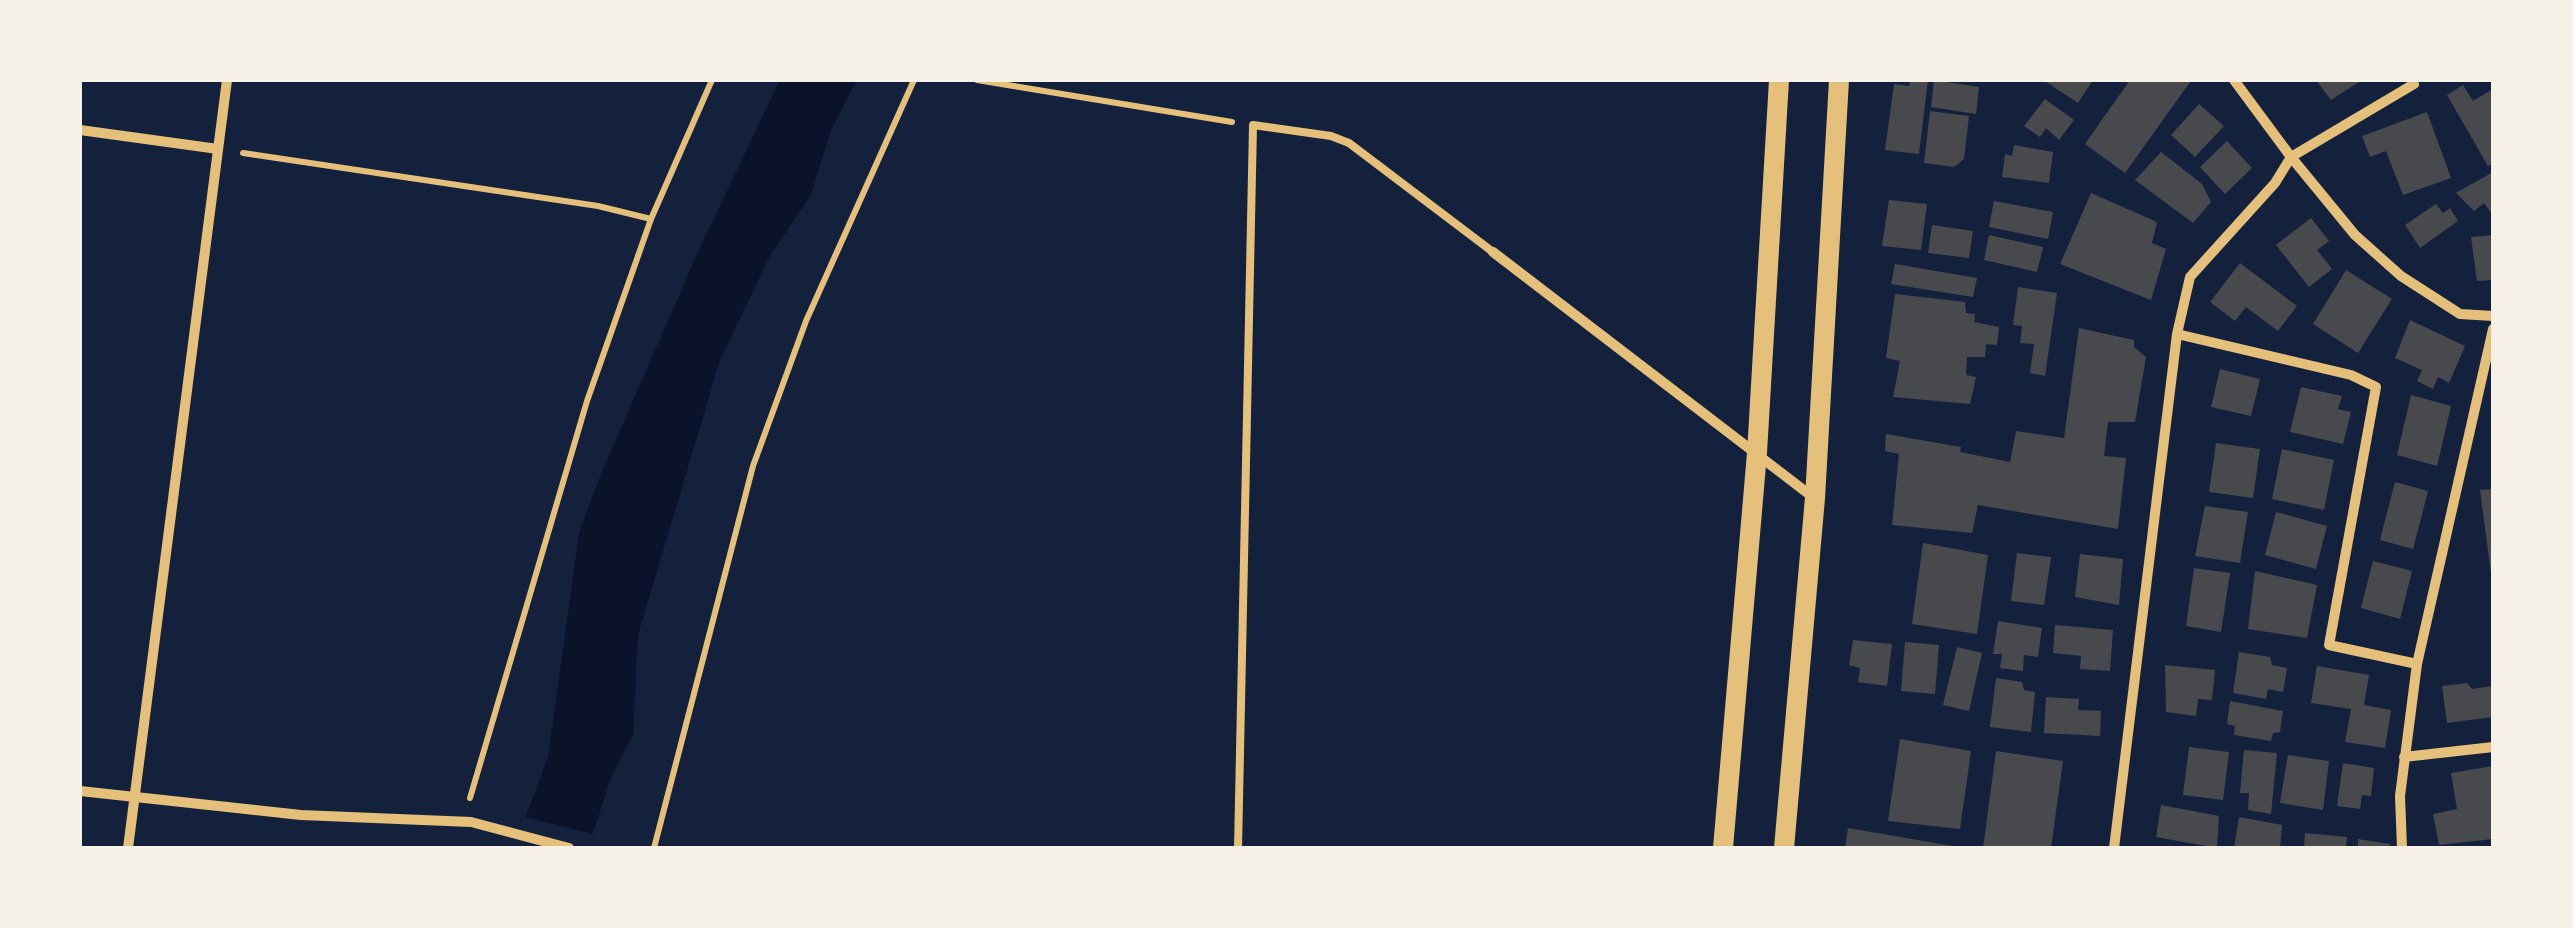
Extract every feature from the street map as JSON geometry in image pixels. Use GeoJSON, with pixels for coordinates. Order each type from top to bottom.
{"type":"FeatureCollection","features":[{"type":"Feature","properties":{"kind":"main road"},"geometry":{"type":"LineString","coordinates":[[1723,848],[1757,453],[1779,80]]}},
{"type":"Feature","properties":{"kind":"main road"},"geometry":{"type":"LineString","coordinates":[[1784,848],[1815,498],[1839,80]]}},
{"type":"Feature","properties":{"kind":"street"},"geometry":{"type":"LineString","coordinates":[[128,848],[227,80]]}},
{"type":"Feature","properties":{"kind":"street"},"geometry":{"type":"LineString","coordinates":[[2234,80],[2356,235],[2401,276],[2460,314],[2493,316]]}},
{"type":"Feature","properties":{"kind":"street"},"geometry":{"type":"LineString","coordinates":[[2114,848],[2177,334],[2190,277],[2275,183],[2291,157],[2414,84],[2412,80]]}},
{"type":"Feature","properties":{"kind":"street"},"geometry":{"type":"LineString","coordinates":[[80,130],[218,149]]}},
{"type":"Feature","properties":{"kind":"street"},"geometry":{"type":"LineString","coordinates":[[1492,252],[1815,498]]}},
{"type":"Feature","properties":{"kind":"street"},"geometry":{"type":"LineString","coordinates":[[2402,848],[2404,757],[2418,664],[2493,329]]}},
{"type":"Feature","properties":{"kind":"street"},"geometry":{"type":"LineString","coordinates":[[2177,334],[2351,375],[2376,387],[2329,644],[2418,664]]}},
{"type":"Feature","properties":{"kind":"street"},"geometry":{"type":"LineString","coordinates":[[2404,757],[2493,747]]}},
{"type":"Feature","properties":{"kind":"street"},"geometry":{"type":"LineString","coordinates":[[80,790],[301,815],[467,822],[569,848]]}},
{"type":"Feature","properties":{"kind":"lane"},"geometry":{"type":"LineString","coordinates":[[1238,848],[1253,125],[1331,136],[1349,143],[1492,252]]}},
{"type":"Feature","properties":{"kind":"path"},"geometry":{"type":"LineString","coordinates":[[467,822],[587,402],[652,219],[712,80]]}},
{"type":"Feature","properties":{"kind":"path"},"geometry":{"type":"LineString","coordinates":[[654,848],[753,466],[806,321],[914,80]]}},
{"type":"Feature","properties":{"kind":"path"},"geometry":{"type":"LineString","coordinates":[[977,80],[1253,125]]}},
{"type":"Feature","properties":{"kind":"path"},"geometry":{"type":"LineString","coordinates":[[218,149],[598,206],[652,219]]}},
{"type":"Feature","properties":{"kind":"water"},"geometry":{"type":"Polygon","coordinates":[[[780,80],[857,80],[831,130],[811,195],[770,256],[720,360],[638,635],[633,735],[612,775],[588,848],[514,848],[548,757],[579,533],[702,243],[780,80]]]}},
{"type":"Feature","properties":{"kind":"pier"},"geometry":{"type":"Polygon","coordinates":[[[521,816],[597,835],[593,848],[509,848],[521,816]]]}},
{"type":"Feature","properties":{"kind":"building"},"geometry":{"type":"Polygon","coordinates":[[[1910,80],[1928,80],[1919,154],[1885,150],[1894,84],[1909,86],[1910,80]]]}},
{"type":"Feature","properties":{"kind":"building"},"geometry":{"type":"Polygon","coordinates":[[[1934,80],[1979,87],[1976,114],[1931,107],[1934,80]]]}},
{"type":"Feature","properties":{"kind":"building"},"geometry":{"type":"Polygon","coordinates":[[[2043,80],[2093,80],[2078,103],[2043,80]]]}},
{"type":"Feature","properties":{"kind":"building"},"geometry":{"type":"Polygon","coordinates":[[[2130,80],[2190,82],[2125,173],[2085,144],[2130,80]]]}},
{"type":"Feature","properties":{"kind":"building"},"geometry":{"type":"Polygon","coordinates":[[[2316,80],[2362,80],[2331,100],[2316,80]]]}},
{"type":"Feature","properties":{"kind":"building"},"geometry":{"type":"Polygon","coordinates":[[[2463,85],[2473,101],[2493,89],[2493,163],[2488,166],[2447,95],[2463,85]]]}},
{"type":"Feature","properties":{"kind":"building"},"geometry":{"type":"Polygon","coordinates":[[[2045,99],[2074,120],[2059,140],[2046,128],[2040,137],[2024,126],[2045,99]]]}},
{"type":"Feature","properties":{"kind":"building"},"geometry":{"type":"Polygon","coordinates":[[[2199,104],[2224,126],[2195,157],[2171,135],[2199,104]]]}},
{"type":"Feature","properties":{"kind":"building"},"geometry":{"type":"Polygon","coordinates":[[[1930,111],[1969,116],[1964,159],[1954,167],[1924,163],[1930,111]]]}},
{"type":"Feature","properties":{"kind":"building"},"geometry":{"type":"Polygon","coordinates":[[[2427,112],[2451,178],[2403,195],[2386,151],[2370,157],[2362,136],[2427,112]]]}},
{"type":"Feature","properties":{"kind":"building"},"geometry":{"type":"Polygon","coordinates":[[[2227,141],[2252,168],[2225,194],[2200,167],[2227,141]]]}},
{"type":"Feature","properties":{"kind":"building"},"geometry":{"type":"Polygon","coordinates":[[[2014,145],[2053,152],[2049,183],[2002,177],[2005,154],[2012,156],[2014,145]]]}},
{"type":"Feature","properties":{"kind":"building"},"geometry":{"type":"Polygon","coordinates":[[[2161,152],[2202,184],[2211,202],[2193,223],[2135,180],[2161,152]]]}},
{"type":"Feature","properties":{"kind":"building"},"geometry":{"type":"Polygon","coordinates":[[[2493,172],[2493,215],[2484,203],[2474,211],[2456,193],[2493,172]]]}},
{"type":"Feature","properties":{"kind":"building"},"geometry":{"type":"Polygon","coordinates":[[[2091,193],[2157,222],[2152,243],[2166,249],[2151,300],[2060,264],[2091,193]]]}},
{"type":"Feature","properties":{"kind":"building"},"geometry":{"type":"Polygon","coordinates":[[[1889,200],[1927,204],[1921,250],[1882,246],[1889,200]]]}},
{"type":"Feature","properties":{"kind":"building"},"geometry":{"type":"Polygon","coordinates":[[[1994,201],[2053,212],[2048,239],[1989,227],[1994,201]]]}},
{"type":"Feature","properties":{"kind":"building"},"geometry":{"type":"Polygon","coordinates":[[[2436,204],[2443,213],[2450,208],[2458,221],[2420,248],[2405,225],[2436,204]]]}},
{"type":"Feature","properties":{"kind":"building"},"geometry":{"type":"Polygon","coordinates":[[[2311,218],[2329,241],[2317,250],[2332,269],[2309,287],[2276,245],[2311,218]]]}},
{"type":"Feature","properties":{"kind":"building"},"geometry":{"type":"Polygon","coordinates":[[[1932,225],[1973,231],[1969,258],[1928,253],[1932,225]]]}},
{"type":"Feature","properties":{"kind":"building"},"geometry":{"type":"Polygon","coordinates":[[[1989,235],[2043,247],[2037,272],[1984,260],[1989,235]]]}},
{"type":"Feature","properties":{"kind":"building"},"geometry":{"type":"Polygon","coordinates":[[[2493,235],[2493,280],[2477,281],[2471,237],[2493,235]]]}},
{"type":"Feature","properties":{"kind":"building"},"geometry":{"type":"Polygon","coordinates":[[[2240,263],[2297,306],[2278,331],[2246,307],[2235,321],[2210,302],[2240,263]]]}},
{"type":"Feature","properties":{"kind":"building"},"geometry":{"type":"Polygon","coordinates":[[[1895,264],[1977,278],[1973,297],[1891,284],[1895,264]]]}},
{"type":"Feature","properties":{"kind":"building"},"geometry":{"type":"Polygon","coordinates":[[[2346,270],[2392,299],[2358,353],[2313,324],[2346,270]]]}},
{"type":"Feature","properties":{"kind":"building"},"geometry":{"type":"Polygon","coordinates":[[[2018,287],[2057,293],[2045,376],[2030,373],[2034,344],[2020,343],[2022,326],[2013,325],[2018,287]]]}},
{"type":"Feature","properties":{"kind":"building"},"geometry":{"type":"Polygon","coordinates":[[[1895,294],[1965,302],[1966,313],[1975,314],[1974,322],[1999,327],[1997,345],[1986,344],[1985,357],[1967,357],[1966,375],[1976,377],[1970,404],[1893,397],[1900,361],[1886,358],[1895,294]]]}},
{"type":"Feature","properties":{"kind":"building"},"geometry":{"type":"Polygon","coordinates":[[[2410,320],[2465,346],[2449,383],[2438,377],[2433,389],[2417,381],[2422,370],[2395,358],[2410,320]]]}},
{"type":"Feature","properties":{"kind":"building"},"geometry":{"type":"Polygon","coordinates":[[[2079,328],[2134,340],[2134,347],[2146,357],[2135,422],[2108,422],[2104,456],[2126,458],[2118,529],[1978,505],[1972,533],[1892,525],[1899,454],[1885,451],[1886,434],[1961,447],[1960,452],[2010,462],[2016,431],[2064,438],[2079,328]]]}},
{"type":"Feature","properties":{"kind":"building"},"geometry":{"type":"Polygon","coordinates":[[[2220,369],[2260,379],[2251,416],[2211,407],[2220,369]]]}},
{"type":"Feature","properties":{"kind":"building"},"geometry":{"type":"Polygon","coordinates":[[[2301,387],[2342,396],[2338,409],[2351,412],[2343,444],[2290,432],[2301,387]]]}},
{"type":"Feature","properties":{"kind":"building"},"geometry":{"type":"Polygon","coordinates":[[[2411,395],[2451,406],[2437,466],[2397,455],[2411,395]]]}},
{"type":"Feature","properties":{"kind":"building"},"geometry":{"type":"Polygon","coordinates":[[[2216,443],[2260,449],[2253,498],[2209,492],[2216,443]]]}},
{"type":"Feature","properties":{"kind":"building"},"geometry":{"type":"Polygon","coordinates":[[[2282,449],[2334,460],[2324,510],[2272,499],[2282,449]]]}},
{"type":"Feature","properties":{"kind":"building"},"geometry":{"type":"Polygon","coordinates":[[[2395,482],[2428,491],[2413,549],[2380,540],[2395,482]]]}},
{"type":"Feature","properties":{"kind":"building"},"geometry":{"type":"Polygon","coordinates":[[[2493,489],[2493,574],[2491,574],[2480,490],[2493,489]]]}},
{"type":"Feature","properties":{"kind":"building"},"geometry":{"type":"Polygon","coordinates":[[[2205,506],[2248,512],[2240,563],[2195,556],[2205,506]]]}},
{"type":"Feature","properties":{"kind":"building"},"geometry":{"type":"Polygon","coordinates":[[[2276,512],[2327,526],[2316,569],[2265,555],[2276,512]]]}},
{"type":"Feature","properties":{"kind":"building"},"geometry":{"type":"Polygon","coordinates":[[[1923,543],[1988,555],[1977,634],[1912,624],[1923,543]]]}},
{"type":"Feature","properties":{"kind":"building"},"geometry":{"type":"Polygon","coordinates":[[[2017,553],[2051,557],[2044,605],[2011,601],[2017,553]]]}},
{"type":"Feature","properties":{"kind":"building"},"geometry":{"type":"Polygon","coordinates":[[[2080,554],[2123,559],[2119,605],[2075,597],[2080,554]]]}},
{"type":"Feature","properties":{"kind":"building"},"geometry":{"type":"Polygon","coordinates":[[[2373,561],[2412,571],[2400,619],[2361,608],[2373,561]]]}},
{"type":"Feature","properties":{"kind":"building"},"geometry":{"type":"Polygon","coordinates":[[[2194,568],[2230,573],[2221,632],[2186,626],[2194,568]]]}},
{"type":"Feature","properties":{"kind":"building"},"geometry":{"type":"Polygon","coordinates":[[[2255,571],[2317,585],[2307,638],[2248,629],[2255,571]]]}},
{"type":"Feature","properties":{"kind":"building"},"geometry":{"type":"Polygon","coordinates":[[[1998,621],[2042,628],[2038,657],[2024,655],[2023,671],[2000,668],[2002,654],[1993,654],[1998,621]]]}},
{"type":"Feature","properties":{"kind":"building"},"geometry":{"type":"Polygon","coordinates":[[[2055,625],[2113,630],[2110,671],[2080,669],[2081,656],[2053,653],[2055,625]]]}},
{"type":"Feature","properties":{"kind":"building"},"geometry":{"type":"Polygon","coordinates":[[[1853,640],[1892,644],[1887,686],[1858,682],[1860,668],[1849,665],[1853,640]]]}},
{"type":"Feature","properties":{"kind":"building"},"geometry":{"type":"Polygon","coordinates":[[[1905,642],[1939,645],[1935,694],[1901,691],[1905,642]]]}},
{"type":"Feature","properties":{"kind":"building"},"geometry":{"type":"Polygon","coordinates":[[[1957,647],[1982,653],[1969,711],[1943,705],[1957,647]]]}},
{"type":"Feature","properties":{"kind":"building"},"geometry":{"type":"Polygon","coordinates":[[[2239,652],[2270,657],[2272,665],[2287,668],[2283,692],[2268,689],[2266,699],[2233,693],[2239,652]]]}},
{"type":"Feature","properties":{"kind":"building"},"geometry":{"type":"Polygon","coordinates":[[[2165,665],[2215,670],[2212,700],[2198,699],[2196,716],[2166,712],[2165,665]]]}},
{"type":"Feature","properties":{"kind":"building"},"geometry":{"type":"Polygon","coordinates":[[[2317,666],[2369,675],[2364,705],[2391,710],[2385,748],[2345,742],[2351,709],[2311,703],[2317,666]]]}},
{"type":"Feature","properties":{"kind":"building"},"geometry":{"type":"Polygon","coordinates":[[[1996,678],[2022,682],[2024,690],[2035,692],[2031,732],[1990,727],[1996,678]]]}},
{"type":"Feature","properties":{"kind":"building"},"geometry":{"type":"Polygon","coordinates":[[[2467,683],[2472,689],[2493,686],[2493,717],[2447,723],[2442,686],[2467,683]]]}},
{"type":"Feature","properties":{"kind":"building"},"geometry":{"type":"Polygon","coordinates":[[[2046,697],[2079,699],[2078,710],[2101,711],[2100,736],[2044,733],[2046,697]]]}},
{"type":"Feature","properties":{"kind":"building"},"geometry":{"type":"Polygon","coordinates":[[[2230,701],[2283,711],[2280,732],[2273,733],[2271,741],[2234,735],[2235,726],[2227,724],[2230,701]]]}},
{"type":"Feature","properties":{"kind":"building"},"geometry":{"type":"Polygon","coordinates":[[[1900,739],[1971,751],[1960,829],[1888,821],[1900,739]]]}},
{"type":"Feature","properties":{"kind":"building"},"geometry":{"type":"Polygon","coordinates":[[[2189,747],[2229,752],[2223,800],[2183,795],[2189,747]]]}},
{"type":"Feature","properties":{"kind":"building"},"geometry":{"type":"Polygon","coordinates":[[[2244,750],[2277,753],[2271,814],[2248,810],[2249,793],[2240,793],[2244,750]]]}},
{"type":"Feature","properties":{"kind":"building"},"geometry":{"type":"Polygon","coordinates":[[[1996,751],[2063,761],[2051,848],[1983,848],[1996,751]]]}},
{"type":"Feature","properties":{"kind":"building"},"geometry":{"type":"Polygon","coordinates":[[[2288,755],[2329,761],[2323,810],[2280,803],[2288,755]]]}},
{"type":"Feature","properties":{"kind":"building"},"geometry":{"type":"Polygon","coordinates":[[[2343,763],[2374,768],[2371,796],[2362,795],[2360,809],[2337,806],[2343,763]]]}},
{"type":"Feature","properties":{"kind":"building"},"geometry":{"type":"Polygon","coordinates":[[[2493,766],[2493,839],[2439,845],[2433,814],[2457,809],[2451,773],[2493,766]]]}},
{"type":"Feature","properties":{"kind":"building"},"geometry":{"type":"Polygon","coordinates":[[[2161,805],[2219,816],[2217,848],[2156,837],[2161,805]]]}},
{"type":"Feature","properties":{"kind":"building"},"geometry":{"type":"Polygon","coordinates":[[[2239,817],[2282,825],[2280,848],[2234,848],[2239,817]]]}},
{"type":"Feature","properties":{"kind":"building"},"geometry":{"type":"Polygon","coordinates":[[[1848,828],[1953,846],[1953,848],[1845,848],[1848,828]]]}},
{"type":"Feature","properties":{"kind":"building"},"geometry":{"type":"Polygon","coordinates":[[[2305,833],[2347,837],[2346,848],[2304,848],[2305,833]]]}},
{"type":"Feature","properties":{"kind":"building"},"geometry":{"type":"Polygon","coordinates":[[[2358,839],[2390,844],[2389,848],[2358,848],[2358,839]]]}}]}
